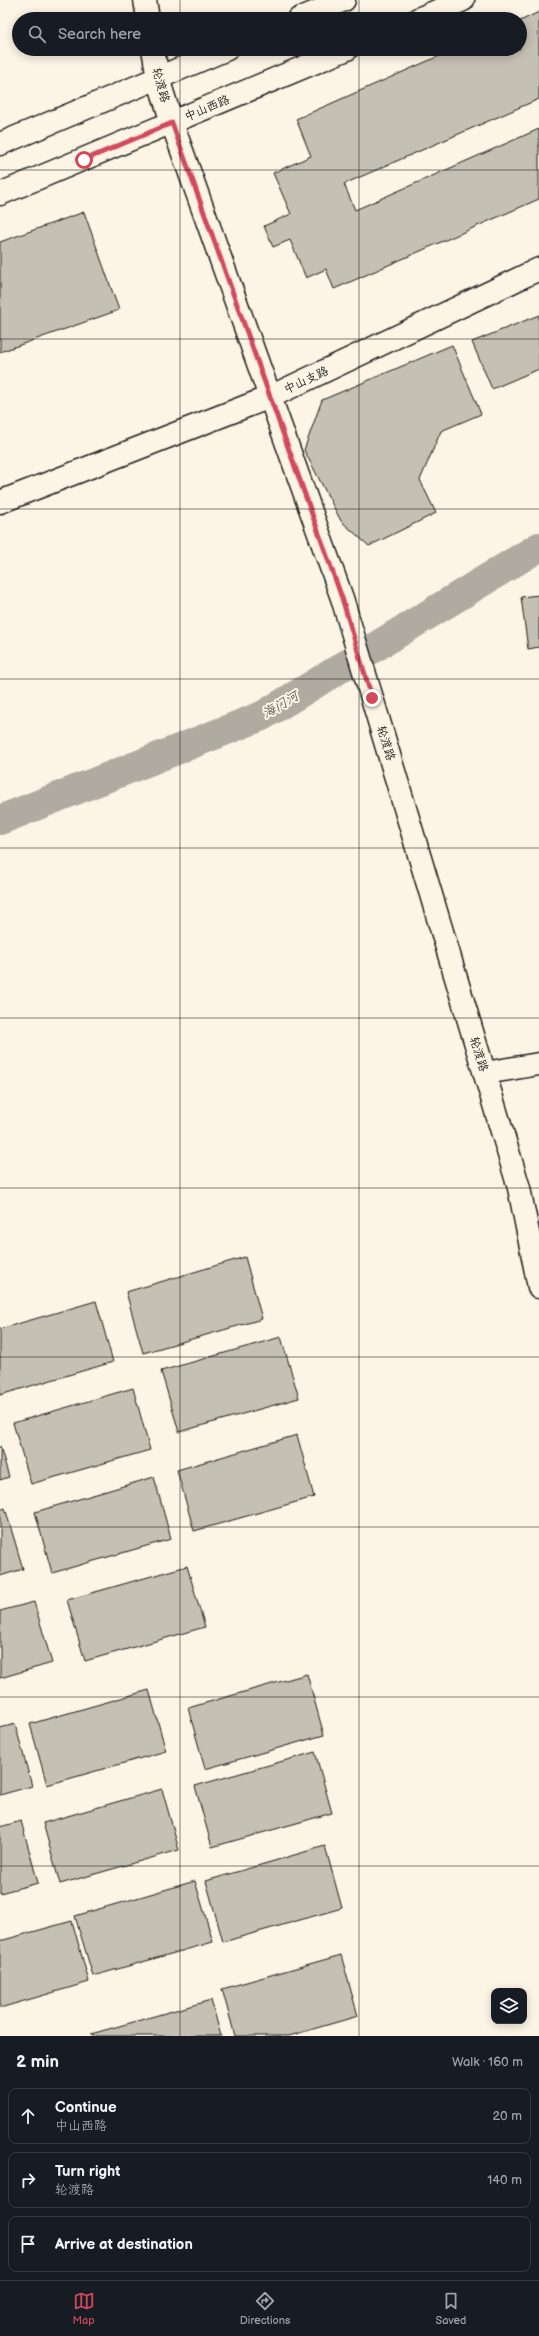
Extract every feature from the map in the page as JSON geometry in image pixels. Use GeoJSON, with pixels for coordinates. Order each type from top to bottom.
{"type":"FeatureCollection","features":[{"type":"Feature","properties":{"kind":"main road"},"geometry":{"type":"LineString","coordinates":[[145,0],[147,12]]}},
{"type":"Feature","properties":{"kind":"main road"},"geometry":{"type":"LineString","coordinates":[[316,12],[344,0]]}},
{"type":"Feature","properties":{"kind":"main road"},"geometry":{"type":"LineString","coordinates":[[435,12],[463,0]]}},
{"type":"Feature","properties":{"kind":"main road","name":"轮渡路"},"geometry":{"type":"LineString","coordinates":[[154,56],[158,78],[172,123],[342,598],[519,1188],[539,1287]]}},
{"type":"Feature","properties":{"kind":"main road"},"geometry":{"type":"LineString","coordinates":[[0,144],[210,56]]}},
{"type":"Feature","properties":{"kind":"main road","name":"中山西路"},"geometry":{"type":"LineString","coordinates":[[0,194],[330,56]]}},
{"type":"Feature","properties":{"kind":"main road","name":"中山支路"},"geometry":{"type":"LineString","coordinates":[[0,502],[270,397],[539,269]]}},
{"type":"Feature","properties":{"kind":"main road"},"geometry":{"type":"LineString","coordinates":[[485,1073],[539,1064]]}},
{"type":"Feature","properties":{"kind":"building"},"geometry":{"type":"Polygon","coordinates":[[[539,12],[539,99],[344,184],[355,210],[539,129],[539,199],[334,289],[326,269],[306,278],[290,240],[273,247],[264,226],[291,214],[273,173],[311,156],[296,119],[439,56],[527,56],[527,18],[539,12]]]}},
{"type":"Feature","properties":{"kind":"building"},"geometry":{"type":"Polygon","coordinates":[[[84,212],[119,310],[0,352],[0,242],[84,212]]]}},
{"type":"Feature","properties":{"kind":"building"},"geometry":{"type":"Polygon","coordinates":[[[539,315],[539,369],[492,389],[472,342],[539,315]]]}},
{"type":"Feature","properties":{"kind":"building"},"geometry":{"type":"Polygon","coordinates":[[[452,345],[481,414],[441,431],[420,480],[436,513],[369,546],[341,521],[304,450],[322,400],[452,345]]]}},
{"type":"Feature","properties":{"kind":"building"},"geometry":{"type":"Polygon","coordinates":[[[539,595],[539,647],[528,649],[521,597],[539,595]]]}},
{"type":"Feature","properties":{"kind":"building"},"geometry":{"type":"Polygon","coordinates":[[[245,1257],[262,1319],[143,1353],[126,1292],[245,1257]]]}},
{"type":"Feature","properties":{"kind":"building"},"geometry":{"type":"Polygon","coordinates":[[[96,1301],[113,1362],[0,1395],[0,1329],[96,1301]]]}},
{"type":"Feature","properties":{"kind":"building"},"geometry":{"type":"Polygon","coordinates":[[[281,1337],[299,1398],[179,1432],[161,1371],[281,1337]]]}},
{"type":"Feature","properties":{"kind":"building"},"geometry":{"type":"Polygon","coordinates":[[[133,1388],[150,1450],[31,1484],[13,1423],[133,1388]]]}},
{"type":"Feature","properties":{"kind":"building"},"geometry":{"type":"Polygon","coordinates":[[[297,1435],[314,1497],[194,1531],[177,1470],[297,1435]]]}},
{"type":"Feature","properties":{"kind":"building"},"geometry":{"type":"Polygon","coordinates":[[[0,1446],[9,1477],[0,1480],[0,1446]]]}},
{"type":"Feature","properties":{"kind":"building"},"geometry":{"type":"Polygon","coordinates":[[[154,1477],[171,1539],[52,1573],[35,1512],[154,1477]]]}},
{"type":"Feature","properties":{"kind":"building"},"geometry":{"type":"Polygon","coordinates":[[[5,1508],[23,1569],[0,1576],[0,1510],[5,1508]]]}},
{"type":"Feature","properties":{"kind":"building"},"geometry":{"type":"Polygon","coordinates":[[[187,1566],[205,1627],[85,1661],[67,1600],[187,1566]]]}},
{"type":"Feature","properties":{"kind":"building"},"geometry":{"type":"Polygon","coordinates":[[[34,1602],[52,1663],[0,1678],[0,1611],[34,1602]]]}},
{"type":"Feature","properties":{"kind":"building"},"geometry":{"type":"Polygon","coordinates":[[[307,1674],[324,1735],[205,1769],[188,1708],[307,1674]]]}},
{"type":"Feature","properties":{"kind":"building"},"geometry":{"type":"Polygon","coordinates":[[[149,1690],[166,1751],[47,1785],[30,1724],[149,1690]]]}},
{"type":"Feature","properties":{"kind":"building"},"geometry":{"type":"Polygon","coordinates":[[[15,1724],[32,1786],[0,1795],[0,1728],[15,1724]]]}},
{"type":"Feature","properties":{"kind":"building"},"geometry":{"type":"Polygon","coordinates":[[[315,1752],[332,1813],[212,1847],[195,1786],[315,1752]]]}},
{"type":"Feature","properties":{"kind":"building"},"geometry":{"type":"Polygon","coordinates":[[[162,1789],[179,1850],[60,1884],[43,1823],[162,1789]]]}},
{"type":"Feature","properties":{"kind":"building"},"geometry":{"type":"Polygon","coordinates":[[[21,1821],[38,1883],[0,1893],[0,1827],[21,1821]]]}},
{"type":"Feature","properties":{"kind":"building"},"geometry":{"type":"Polygon","coordinates":[[[325,1846],[342,1908],[223,1942],[206,1881],[325,1846]]]}},
{"type":"Feature","properties":{"kind":"building"},"geometry":{"type":"Polygon","coordinates":[[[195,1881],[213,1942],[93,1976],[75,1916],[195,1881]]]}},
{"type":"Feature","properties":{"kind":"building"},"geometry":{"type":"Polygon","coordinates":[[[72,1921],[89,1982],[0,2008],[0,1941],[72,1921]]]}},
{"type":"Feature","properties":{"kind":"building"},"geometry":{"type":"Polygon","coordinates":[[[341,1955],[358,2016],[289,2036],[235,2036],[222,1989],[341,1955]]]}},
{"type":"Feature","properties":{"kind":"building"},"geometry":{"type":"Polygon","coordinates":[[[211,2000],[221,2036],[92,2036],[91,2034],[211,2000]]]}},
{"type":"Feature","properties":{"kind":"waterway","name":"海门河"},"geometry":{"type":"LineString","coordinates":[[0,820],[262,716],[539,547]]}},
{"type":"Feature","properties":{"kind":"route"},"geometry":{"type":"LineString","coordinates":[[84,160],[172,123],[342,598],[372,698]]}}]}
